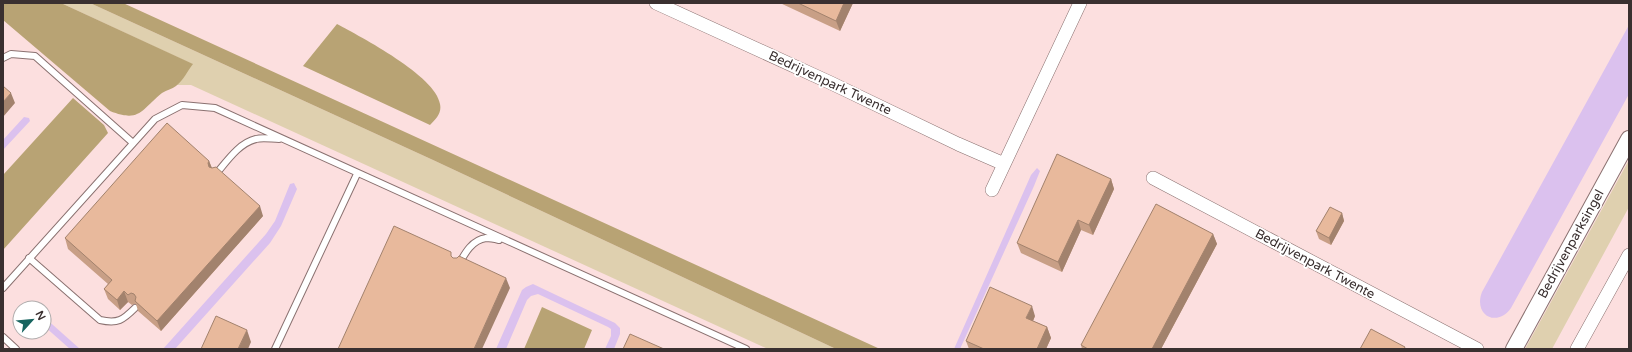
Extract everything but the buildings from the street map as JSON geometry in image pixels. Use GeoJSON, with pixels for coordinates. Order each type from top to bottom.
{"type":"FeatureCollection","features":[{"type":"Feature","properties":{"kind":"street","name":"Bedrijvenpark Twente"},"geometry":{"type":"LineString","coordinates":[[656,3],[1004,164]]}},
{"type":"Feature","properties":{"kind":"street"},"geometry":{"type":"LineString","coordinates":[[992,190],[1080,3]]}},
{"type":"Feature","properties":{"kind":"street","name":"Bedrijvenparksingel"},"geometry":{"type":"LineString","coordinates":[[1514,349],[1629,140]]}},
{"type":"Feature","properties":{"kind":"street","name":"Bedrijvenpark Twente"},"geometry":{"type":"LineString","coordinates":[[1153,178],[1477,349]]}},
{"type":"Feature","properties":{"kind":"street"},"geometry":{"type":"LineString","coordinates":[[1577,349],[1629,255]]}},
{"type":"Feature","properties":{"kind":"lane"},"geometry":{"type":"LineString","coordinates":[[3,58],[11,54],[35,56],[133,143]]}},
{"type":"Feature","properties":{"kind":"lane"},"geometry":{"type":"LineString","coordinates":[[3,288],[154,119],[182,105],[215,108],[282,140],[746,349]]}},
{"type":"Feature","properties":{"kind":"lane"},"geometry":{"type":"LineString","coordinates":[[216,174],[239,148],[257,138],[282,140]]}},
{"type":"Feature","properties":{"kind":"lane"},"geometry":{"type":"LineString","coordinates":[[275,349],[357,174]]}},
{"type":"Feature","properties":{"kind":"lane"},"geometry":{"type":"LineString","coordinates":[[459,264],[466,251],[475,242],[486,238],[508,242]]}},
{"type":"Feature","properties":{"kind":"lane"},"geometry":{"type":"LineString","coordinates":[[29,258],[100,320],[112,323],[124,318],[135,308]]}},
{"type":"Feature","properties":{"kind":"lane"},"geometry":{"type":"LineString","coordinates":[[3,337],[16,349]]}},
{"type":"Feature","properties":{"kind":"shaded area"},"geometry":{"type":"Polygon","coordinates":[[[3,3],[61,3],[193,64],[179,84],[162,93],[139,113],[128,116],[110,111],[3,20],[3,3]]]}},
{"type":"Feature","properties":{"kind":"shaded area"},"geometry":{"type":"Polygon","coordinates":[[[61,3],[90,3],[433,160],[836,349],[768,349],[191,85],[177,85],[192,64],[61,3]]]}},
{"type":"Feature","properties":{"kind":"shaded area"},"geometry":{"type":"Polygon","coordinates":[[[90,3],[123,3],[880,349],[836,349],[433,160],[90,3]]]}},
{"type":"Feature","properties":{"kind":"shaded area"},"geometry":{"type":"Polygon","coordinates":[[[337,24],[396,58],[426,82],[435,93],[440,104],[438,116],[430,125],[303,66],[337,24]]]}},
{"type":"Feature","properties":{"kind":"shaded area"},"geometry":{"type":"Polygon","coordinates":[[[1629,25],[1629,94],[1511,308],[1499,317],[1493,318],[1488,316],[1481,307],[1480,300],[1482,292],[1629,25]]]}},
{"type":"Feature","properties":{"kind":"shaded area"},"geometry":{"type":"Polygon","coordinates":[[[73,98],[104,125],[108,133],[3,250],[3,175],[73,98]]]}},
{"type":"Feature","properties":{"kind":"shaded area"},"geometry":{"type":"Polygon","coordinates":[[[24,117],[29,118],[30,121],[3,150],[3,140],[24,117]]]}},
{"type":"Feature","properties":{"kind":"shaded area"},"geometry":{"type":"Polygon","coordinates":[[[1629,160],[1629,207],[1552,349],[1525,349],[1629,160]]]}},
{"type":"Feature","properties":{"kind":"shaded area"},"geometry":{"type":"Polygon","coordinates":[[[1037,168],[1040,171],[1034,186],[960,349],[954,349],[1031,175],[1037,168]]]}},
{"type":"Feature","properties":{"kind":"shaded area"},"geometry":{"type":"Polygon","coordinates":[[[294,183],[297,189],[281,226],[270,243],[175,349],[163,349],[266,234],[275,221],[290,184],[294,183]]]}},
{"type":"Feature","properties":{"kind":"shaded area"},"geometry":{"type":"Polygon","coordinates":[[[533,284],[615,323],[620,328],[620,334],[614,349],[605,349],[611,336],[611,329],[538,294],[531,296],[527,300],[506,349],[496,349],[522,290],[533,284]]]}},
{"type":"Feature","properties":{"kind":"shaded area"},"geometry":{"type":"Polygon","coordinates":[[[542,307],[592,330],[584,349],[524,349],[542,307]]]}},
{"type":"Feature","properties":{"kind":"shaded area"},"geometry":{"type":"Polygon","coordinates":[[[52,324],[80,349],[70,349],[52,333],[52,324]]]}}]}
